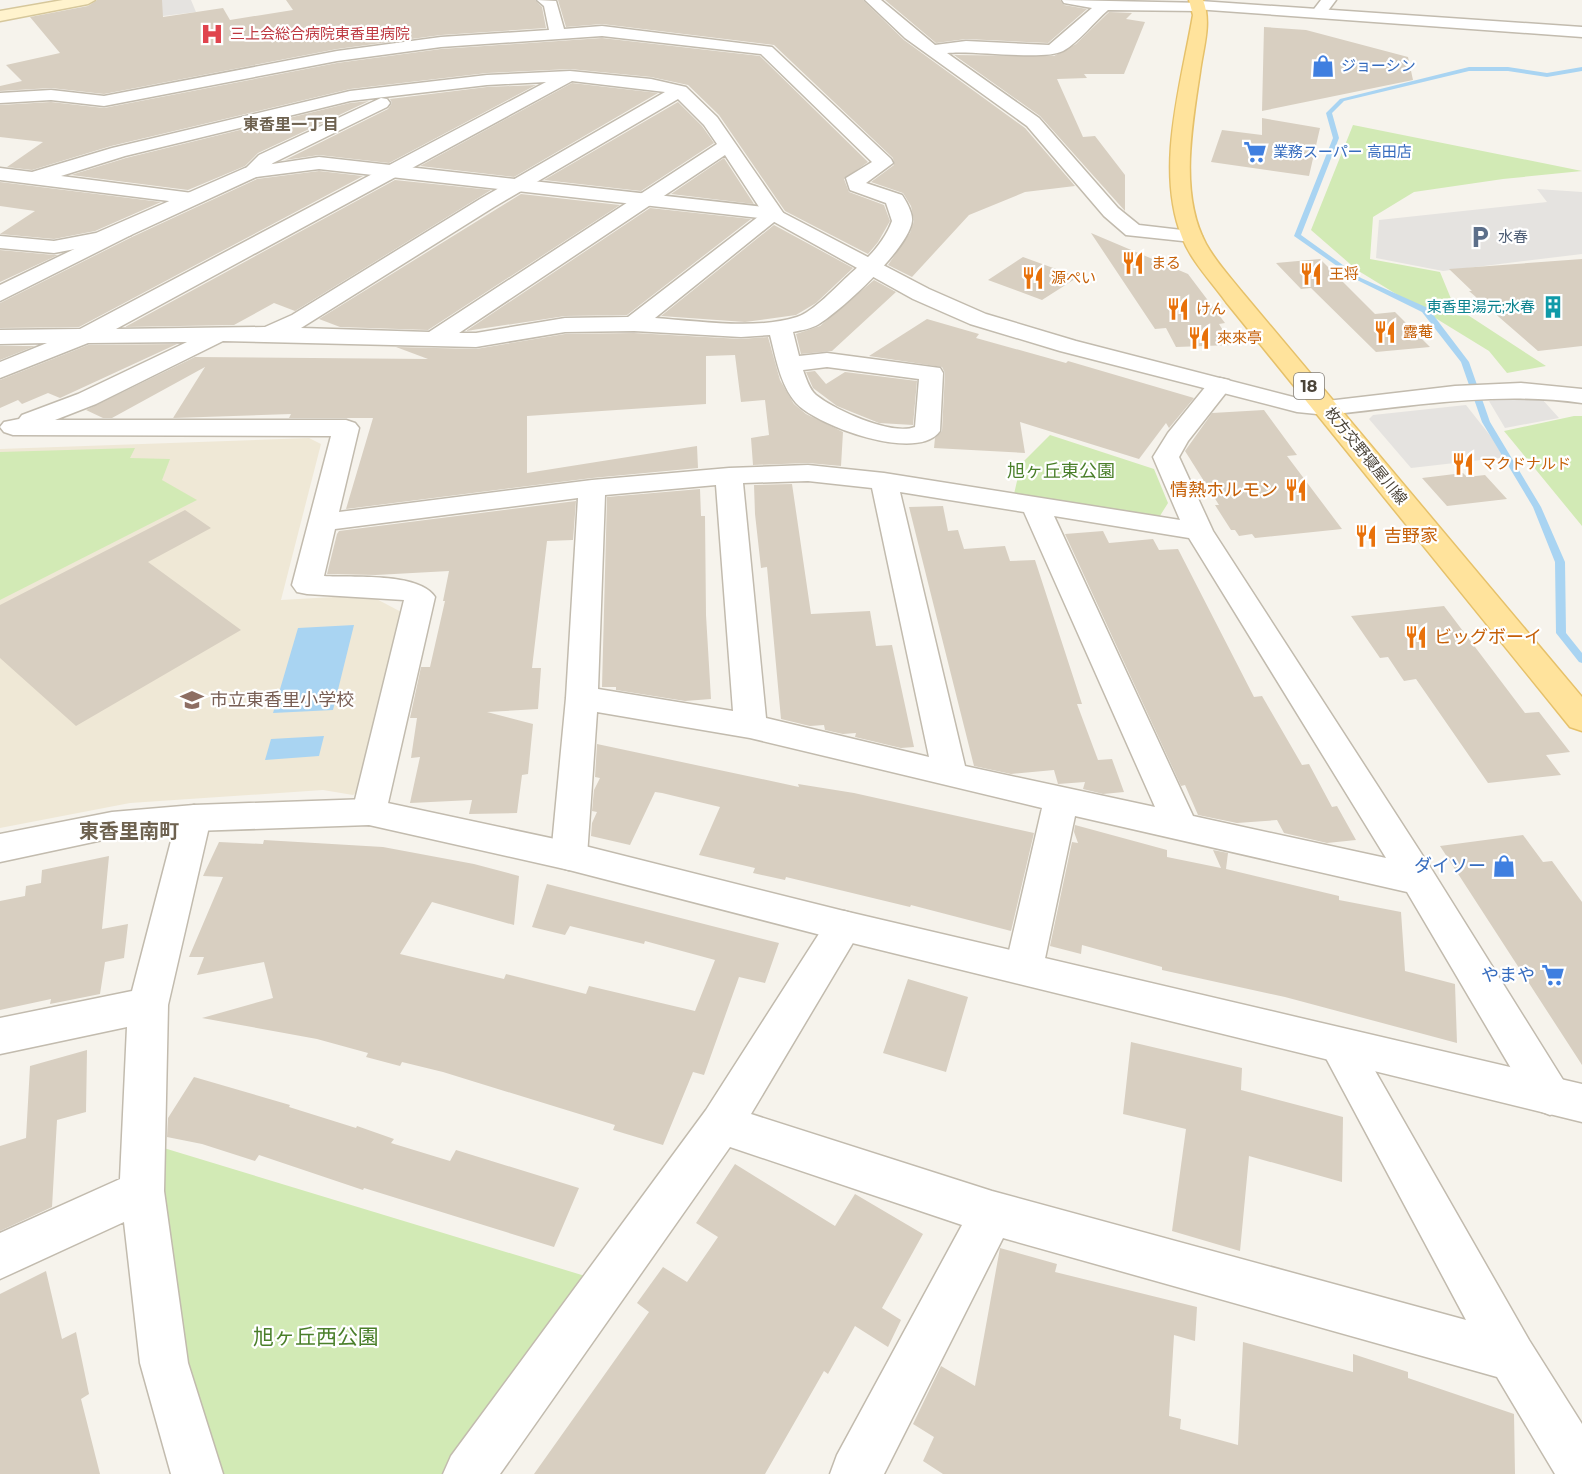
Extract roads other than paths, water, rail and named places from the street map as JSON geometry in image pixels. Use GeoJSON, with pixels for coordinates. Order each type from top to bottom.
{"type":"FeatureCollection","features":[{"type":"Feature","properties":{"kind":"main road"},"geometry":{"type":"LineString","coordinates":[[0,16],[88,0]]}},
{"type":"Feature","properties":{"kind":"main road","name":"枚方交野寝屋川線"},"geometry":{"type":"LineString","coordinates":[[1198,3],[1202,15],[1180,156],[1182,194],[1191,236],[1234,297],[1582,719]]}},
{"type":"Feature","properties":{"kind":"street"},"geometry":{"type":"LineString","coordinates":[[544,0],[551,4],[558,35]]}},
{"type":"Feature","properties":{"kind":"street"},"geometry":{"type":"LineString","coordinates":[[872,0],[932,50],[1034,122],[1056,151],[1111,212],[1133,231],[1191,236]]}},
{"type":"Feature","properties":{"kind":"street"},"geometry":{"type":"LineString","coordinates":[[1069,0],[1104,5],[1198,3],[1324,6],[1582,32]]}},
{"type":"Feature","properties":{"kind":"street"},"geometry":{"type":"LineString","coordinates":[[932,50],[966,46],[1051,50],[1059,47],[1104,5]]}},
{"type":"Feature","properties":{"kind":"street"},"geometry":{"type":"LineString","coordinates":[[0,98],[51,95],[104,101],[337,56],[441,42],[602,31],[766,50],[884,163],[856,178],[857,186],[895,199],[903,219],[899,230],[872,267],[813,318],[804,323],[780,327],[741,330],[634,324],[565,325],[476,340],[269,334],[0,337]]}},
{"type":"Feature","properties":{"kind":"street"},"geometry":{"type":"LineString","coordinates":[[33,178],[119,152],[350,96],[488,80],[570,76],[651,84],[680,91],[711,121],[774,213]]}},
{"type":"Feature","properties":{"kind":"street"},"geometry":{"type":"LineString","coordinates":[[0,371],[85,336],[570,76]]}},
{"type":"Feature","properties":{"kind":"street"},"geometry":{"type":"LineString","coordinates":[[252,172],[266,159],[409,89]]}},
{"type":"Feature","properties":{"kind":"street"},"geometry":{"type":"LineString","coordinates":[[269,334],[300,320],[516,185],[680,91]]}},
{"type":"Feature","properties":{"kind":"street"},"geometry":{"type":"LineString","coordinates":[[435,339],[726,146]]}},
{"type":"Feature","properties":{"kind":"street"},"geometry":{"type":"LineString","coordinates":[[279,153],[319,163],[774,213],[921,294],[978,319],[1018,333],[1297,405],[1327,408],[1502,391],[1560,392],[1582,396]]}},
{"type":"Feature","properties":{"kind":"street"},"geometry":{"type":"LineString","coordinates":[[0,294],[60,254],[124,231],[252,172],[319,163]]}},
{"type":"Feature","properties":{"kind":"street"},"geometry":{"type":"LineString","coordinates":[[0,174],[193,198]]}},
{"type":"Feature","properties":{"kind":"street"},"geometry":{"type":"LineString","coordinates":[[634,324],[774,213]]}},
{"type":"Feature","properties":{"kind":"street"},"geometry":{"type":"LineString","coordinates":[[0,242],[60,254]]}},
{"type":"Feature","properties":{"kind":"street"},"geometry":{"type":"LineString","coordinates":[[780,327],[791,364],[800,394],[861,428],[905,437],[918,437],[927,431],[931,372],[827,360],[791,364]]}},
{"type":"Feature","properties":{"kind":"street"},"geometry":{"type":"LineString","coordinates":[[222,334],[87,399],[13,427],[346,428],[325,522],[307,585],[409,590],[420,597],[369,812]]}},
{"type":"Feature","properties":{"kind":"street"},"geometry":{"type":"LineString","coordinates":[[1221,385],[1178,438],[1166,457],[1199,531],[1419,880],[1566,1100]]}},
{"type":"Feature","properties":{"kind":"street"},"geometry":{"type":"LineString","coordinates":[[1472,394],[1487,414]]}},
{"type":"Feature","properties":{"kind":"street"},"geometry":{"type":"LineString","coordinates":[[325,522],[592,488],[729,476],[807,473],[884,481],[1036,507],[1199,531]]}},
{"type":"Feature","properties":{"kind":"street"},"geometry":{"type":"LineString","coordinates":[[729,476],[750,726]]}},
{"type":"Feature","properties":{"kind":"street"},"geometry":{"type":"LineString","coordinates":[[884,481],[950,775]]}},
{"type":"Feature","properties":{"kind":"street"},"geometry":{"type":"LineString","coordinates":[[569,856],[582,698],[592,488]]}},
{"type":"Feature","properties":{"kind":"street"},"geometry":{"type":"LineString","coordinates":[[1036,507],[1180,825]]}},
{"type":"Feature","properties":{"kind":"street"},"geometry":{"type":"LineString","coordinates":[[582,698],[750,726],[950,775],[1419,880]]}},
{"type":"Feature","properties":{"kind":"street"},"geometry":{"type":"LineString","coordinates":[[1024,968],[1061,799]]}},
{"type":"Feature","properties":{"kind":"street"},"geometry":{"type":"LineString","coordinates":[[0,848],[112,825],[194,818],[369,812],[569,856],[844,926],[1566,1100]]}},
{"type":"Feature","properties":{"kind":"street"},"geometry":{"type":"LineString","coordinates":[[194,818],[148,1005],[142,1191],[164,1363],[197,1474]]}},
{"type":"Feature","properties":{"kind":"street"},"geometry":{"type":"LineString","coordinates":[[469,1474],[721,1124],[844,926]]}},
{"type":"Feature","properties":{"kind":"street"},"geometry":{"type":"LineString","coordinates":[[0,1036],[148,1005]]}},
{"type":"Feature","properties":{"kind":"street"},"geometry":{"type":"LineString","coordinates":[[1340,1047],[1512,1357],[1582,1471]]}},
{"type":"Feature","properties":{"kind":"street"},"geometry":{"type":"LineString","coordinates":[[721,1124],[992,1213],[1512,1357]]}},
{"type":"Feature","properties":{"kind":"street"},"geometry":{"type":"LineString","coordinates":[[0,1256],[142,1191]]}},
{"type":"Feature","properties":{"kind":"street"},"geometry":{"type":"LineString","coordinates":[[856,1474],[992,1213]]}},
{"type":"Feature","properties":{"kind":"water"},"geometry":{"type":"Polygon","coordinates":[[[354,625],[333,710],[273,713],[298,628],[354,625]]]}},
{"type":"Feature","properties":{"kind":"water"},"geometry":{"type":"Polygon","coordinates":[[[324,736],[319,756],[265,760],[271,739],[324,736]]]}},
{"type":"Feature","properties":{"kind":"waterway"},"geometry":{"type":"LineString","coordinates":[[1582,69],[1547,75],[1508,69],[1469,69],[1342,100],[1329,113],[1336,138],[1297,236],[1359,279],[1425,310],[1465,362],[1486,422],[1537,507],[1560,562],[1561,633],[1582,660]]}},
{"type":"Feature","properties":{"kind":"place","name":"三上会総合病院東香里病院"},"geometry":{"type":"Point","coordinates":[212,34]}},
{"type":"Feature","properties":{"kind":"place","name":"ジョーシン"},"geometry":{"type":"Point","coordinates":[1323,66]}},
{"type":"Feature","properties":{"kind":"place","name":"業務スーパー 高田店"},"geometry":{"type":"Point","coordinates":[1255,152]}},
{"type":"Feature","properties":{"kind":"place","name":"水春"},"geometry":{"type":"Point","coordinates":[1480,237]}},
{"type":"Feature","properties":{"kind":"place","name":"まる"},"geometry":{"type":"Point","coordinates":[1133,263]}},
{"type":"Feature","properties":{"kind":"place","name":"王将"},"geometry":{"type":"Point","coordinates":[1311,274]}},
{"type":"Feature","properties":{"kind":"place","name":"源ぺい"},"geometry":{"type":"Point","coordinates":[1033,278]}},
{"type":"Feature","properties":{"kind":"place","name":"東香里湯元;水春"},"geometry":{"type":"Point","coordinates":[1553,307]}},
{"type":"Feature","properties":{"kind":"place","name":"けん"},"geometry":{"type":"Point","coordinates":[1178,309]}},
{"type":"Feature","properties":{"kind":"place","name":"露菴"},"geometry":{"type":"Point","coordinates":[1385,332]}},
{"type":"Feature","properties":{"kind":"place","name":"來來亭"},"geometry":{"type":"Point","coordinates":[1199,338]}},
{"type":"Feature","properties":{"kind":"place","name":"マクドナルド"},"geometry":{"type":"Point","coordinates":[1463,464]}},
{"type":"Feature","properties":{"kind":"place","name":"情熱ホルモン"},"geometry":{"type":"Point","coordinates":[1296,490]}},
{"type":"Feature","properties":{"kind":"place","name":"吉野家"},"geometry":{"type":"Point","coordinates":[1366,536]}},
{"type":"Feature","properties":{"kind":"place","name":"ビッグボーイ"},"geometry":{"type":"Point","coordinates":[1416,637]}},
{"type":"Feature","properties":{"kind":"place","name":"市立東香里小学校"},"geometry":{"type":"Point","coordinates":[192,700]}},
{"type":"Feature","properties":{"kind":"place","name":"ダイソー"},"geometry":{"type":"Point","coordinates":[1504,866]}},
{"type":"Feature","properties":{"kind":"place","name":"やまや"},"geometry":{"type":"Point","coordinates":[1553,975]}},
{"type":"Feature","properties":{"kind":"district","name":"東香里一丁目"},"geometry":{"type":"Point","coordinates":[291,124]}},
{"type":"Feature","properties":{"kind":"district","name":"東香里南町"},"geometry":{"type":"Point","coordinates":[129,831]}},
{"type":"Feature","properties":{"kind":"park label","name":"旭ヶ丘東公園"},"geometry":{"type":"Point","coordinates":[1061,471]}},
{"type":"Feature","properties":{"kind":"park label","name":"旭ヶ丘西公園"},"geometry":{"type":"Point","coordinates":[316,1337]}}]}
